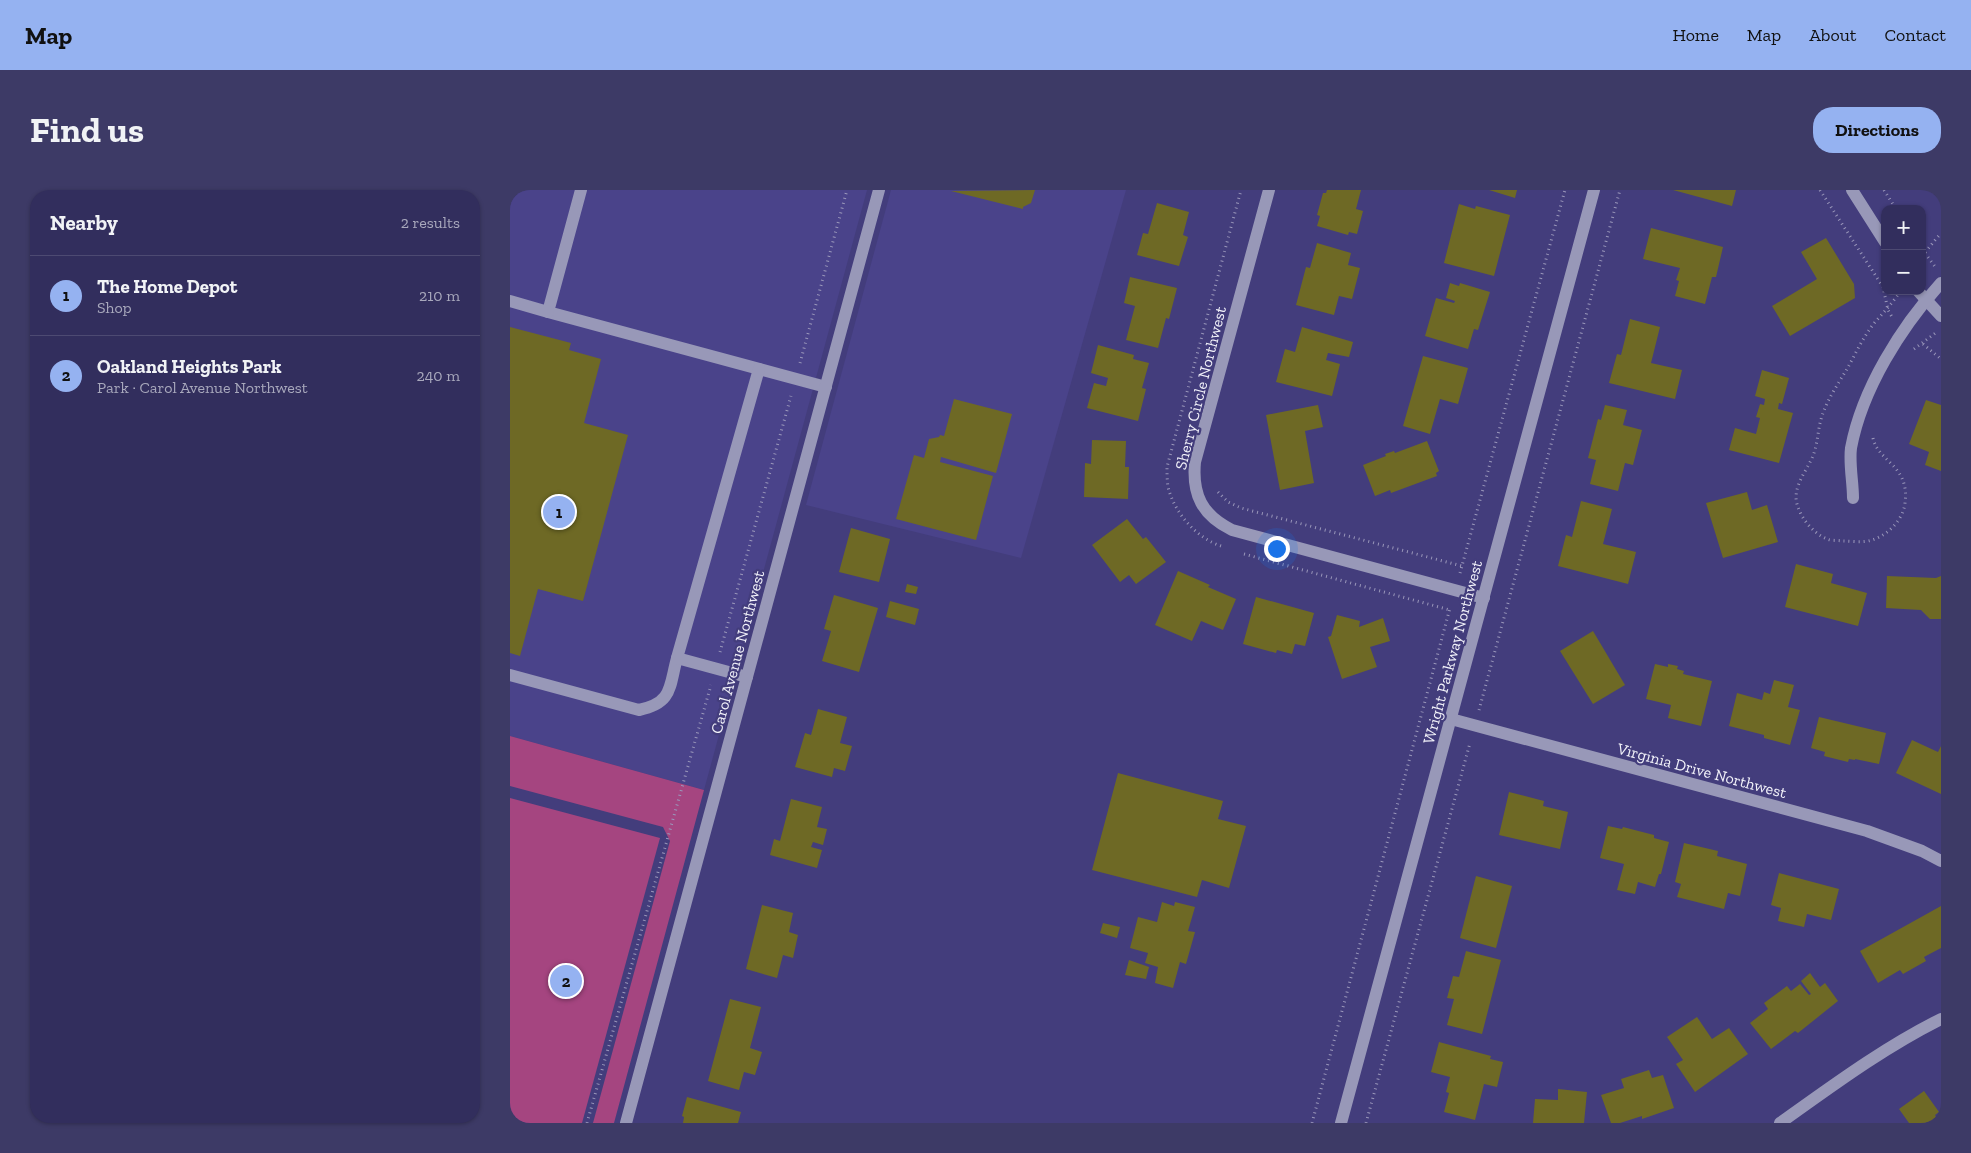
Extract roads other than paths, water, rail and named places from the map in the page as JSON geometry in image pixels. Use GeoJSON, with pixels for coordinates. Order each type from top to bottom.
{"type":"FeatureCollection","features":[{"type":"Feature","properties":{"kind":"street"},"geometry":{"type":"LineString","coordinates":[[548,312],[581,190]]}},
{"type":"Feature","properties":{"kind":"street","name":"Carol Avenue Northwest"},"geometry":{"type":"LineString","coordinates":[[626,1123],[879,190]]}},
{"type":"Feature","properties":{"kind":"street","name":"Sherry Circle Northwest"},"geometry":{"type":"LineString","coordinates":[[1269,190],[1195,462],[1193,478],[1201,503],[1209,516],[1232,530],[1484,598]]}},
{"type":"Feature","properties":{"kind":"street","name":"Wright Parkway Northwest"},"geometry":{"type":"LineString","coordinates":[[1341,1123],[1594,190]]}},
{"type":"Feature","properties":{"kind":"street"},"geometry":{"type":"LineString","coordinates":[[1852,190],[1881,236]]}},
{"type":"Feature","properties":{"kind":"street"},"geometry":{"type":"LineString","coordinates":[[1853,498],[1851,450],[1868,391],[1875,376],[1905,330],[1921,296],[1941,283]]}},
{"type":"Feature","properties":{"kind":"street"},"geometry":{"type":"LineString","coordinates":[[1921,296],[1941,316]]}},
{"type":"Feature","properties":{"kind":"street"},"geometry":{"type":"LineString","coordinates":[[510,301],[826,387]]}},
{"type":"Feature","properties":{"kind":"street"},"geometry":{"type":"LineString","coordinates":[[510,675],[639,710],[654,707],[667,697],[759,368]]}},
{"type":"Feature","properties":{"kind":"street"},"geometry":{"type":"LineString","coordinates":[[677,658],[747,677]]}},
{"type":"Feature","properties":{"kind":"street","name":"Virginia Drive Northwest"},"geometry":{"type":"LineString","coordinates":[[1451,719],[1867,831],[1922,851],[1941,861]]}},
{"type":"Feature","properties":{"kind":"street"},"geometry":{"type":"LineString","coordinates":[[1780,1123],[1871,1059],[1912,1034],[1941,1020]]}},
{"type":"Feature","properties":{"kind":"place","name":"The Home Depot"},"geometry":{"type":"Point","coordinates":[559,512]}},
{"type":"Feature","properties":{"kind":"place","name":"Oakland Heights Park"},"geometry":{"type":"Point","coordinates":[566,981]}}]}
